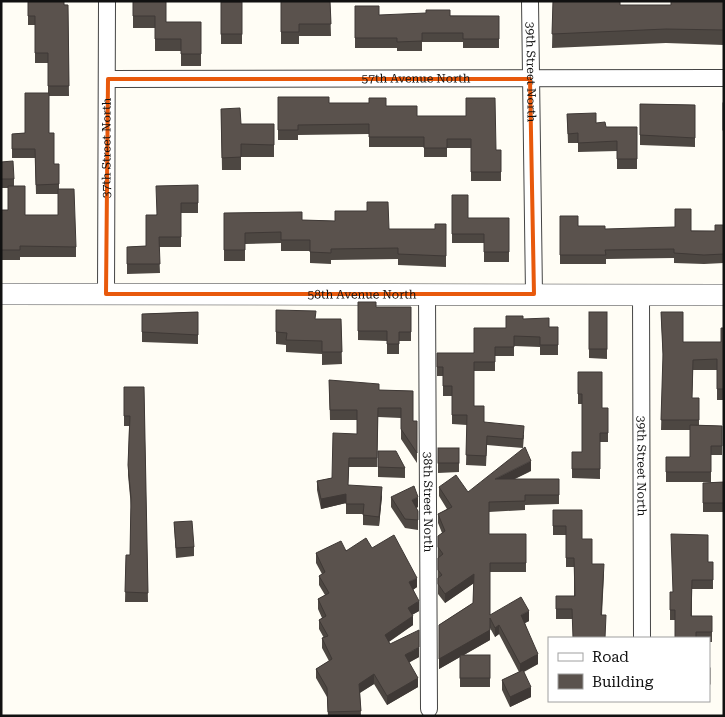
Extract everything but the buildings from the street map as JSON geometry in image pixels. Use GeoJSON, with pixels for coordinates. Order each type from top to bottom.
{"type":"FeatureCollection","features":[{"type":"Feature","properties":{"kind":"street","name":"37th Street North"},"geometry":{"type":"LineString","coordinates":[[106,294],[107,1]]}},
{"type":"Feature","properties":{"kind":"street","name":"39th Street North"},"geometry":{"type":"LineString","coordinates":[[530,1],[534,294]]}},
{"type":"Feature","properties":{"kind":"street","name":"57th Avenue North"},"geometry":{"type":"LineString","coordinates":[[108,79],[724,78]]}},
{"type":"Feature","properties":{"kind":"street","name":"58th Avenue North"},"geometry":{"type":"LineString","coordinates":[[1,294],[724,295]]}},
{"type":"Feature","properties":{"kind":"street","name":"38th Street North"},"geometry":{"type":"LineString","coordinates":[[427,294],[429,709]]}},
{"type":"Feature","properties":{"kind":"street","name":"39th Street North"},"geometry":{"type":"LineString","coordinates":[[641,294],[642,637]]}},
{"type":"Feature","properties":{"kind":"highlighted area"},"geometry":{"type":"Polygon","coordinates":[[[108,79],[530,79],[534,294],[106,294],[108,79]]]}}]}
